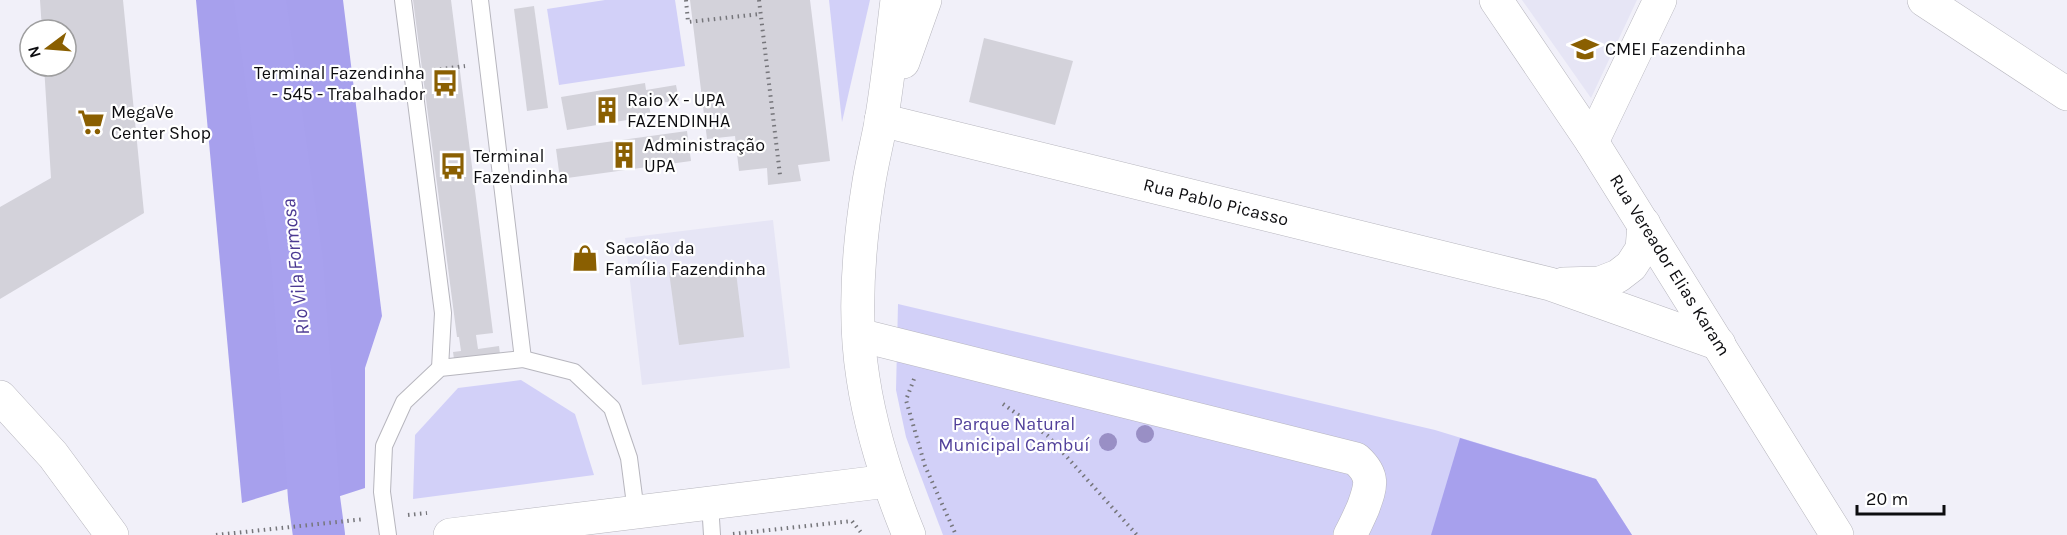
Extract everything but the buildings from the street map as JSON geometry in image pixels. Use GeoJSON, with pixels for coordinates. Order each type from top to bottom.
{"type":"FeatureCollection","features":[{"type":"Feature","properties":{"kind":"street"},"geometry":{"type":"LineString","coordinates":[[897,0],[881,120],[868,186],[862,233],[858,279],[859,335],[863,379],[888,481],[909,535]]}},
{"type":"Feature","properties":{"kind":"street"},"geometry":{"type":"LineString","coordinates":[[881,120],[925,0]]}},
{"type":"Feature","properties":{"kind":"street","name":"Rua Vereador Elias Karam"},"geometry":{"type":"LineString","coordinates":[[1496,0],[1592,142],[1837,535]]}},
{"type":"Feature","properties":{"kind":"street"},"geometry":{"type":"LineString","coordinates":[[1592,142],[1660,0]]}},
{"type":"Feature","properties":{"kind":"street"},"geometry":{"type":"LineString","coordinates":[[1924,0],[2067,94]]}},
{"type":"Feature","properties":{"kind":"street","name":"Rua Pablo Picasso"},"geometry":{"type":"LineString","coordinates":[[881,120],[1550,284],[1719,344]]}},
{"type":"Feature","properties":{"kind":"street","name":"Rua Pablo Picasso"},"geometry":{"type":"LineString","coordinates":[[1550,284],[1600,283],[1618,276],[1631,266],[1642,249],[1644,224]]}},
{"type":"Feature","properties":{"kind":"street"},"geometry":{"type":"LineString","coordinates":[[859,335],[1356,459],[1364,466],[1370,477],[1370,488],[1350,535]]}},
{"type":"Feature","properties":{"kind":"street"},"geometry":{"type":"LineString","coordinates":[[0,397],[53,455],[111,535]]}},
{"type":"Feature","properties":{"kind":"street"},"geometry":{"type":"LineString","coordinates":[[450,535],[888,481]]}},
{"type":"Feature","properties":{"kind":"lane"},"geometry":{"type":"LineString","coordinates":[[403,0],[443,313],[440,368]]}},
{"type":"Feature","properties":{"kind":"lane"},"geometry":{"type":"LineString","coordinates":[[480,0],[524,359]]}},
{"type":"Feature","properties":{"kind":"lane"},"geometry":{"type":"LineString","coordinates":[[388,535],[382,492],[384,446],[404,402],[440,368],[524,359],[574,372],[612,408],[629,458],[636,512]]}},
{"type":"Feature","properties":{"kind":"lane"},"geometry":{"type":"LineString","coordinates":[[710,502],[712,535]]}},
{"type":"Feature","properties":{"kind":"path"},"geometry":{"type":"LineString","coordinates":[[686,0],[688,22],[761,14]]}},
{"type":"Feature","properties":{"kind":"path"},"geometry":{"type":"LineString","coordinates":[[759,0],[780,175]]}},
{"type":"Feature","properties":{"kind":"path"},"geometry":{"type":"LineString","coordinates":[[412,73],[488,63]]}},
{"type":"Feature","properties":{"kind":"path"},"geometry":{"type":"LineString","coordinates":[[925,351],[906,400],[925,466],[956,535]]}},
{"type":"Feature","properties":{"kind":"path"},"geometry":{"type":"LineString","coordinates":[[1001,403],[1048,436],[1137,535]]}},
{"type":"Feature","properties":{"kind":"path"},"geometry":{"type":"LineString","coordinates":[[216,535],[370,518]]}},
{"type":"Feature","properties":{"kind":"path"},"geometry":{"type":"LineString","coordinates":[[727,535],[766,533],[852,521],[863,535]]}},
{"type":"Feature","properties":{"kind":"shaded area"},"geometry":{"type":"Polygon","coordinates":[[[196,0],[242,0],[284,261],[297,486],[242,503],[196,0]]]}},
{"type":"Feature","properties":{"kind":"shaded area"},"geometry":{"type":"Polygon","coordinates":[[[282,0],[343,0],[382,316],[365,368],[365,488],[331,499],[282,0]]]}},
{"type":"Feature","properties":{"kind":"shaded area","name":"CMEI Fazendinha"},"geometry":{"type":"Polygon","coordinates":[[[1522,0],[1637,0],[1591,98],[1522,0]]]}},
{"type":"Feature","properties":{"kind":"shaded area"},"geometry":{"type":"Polygon","coordinates":[[[773,220],[790,368],[642,385],[625,238],[773,220]]]}},
{"type":"Feature","properties":{"kind":"shaded area"},"geometry":{"type":"Polygon","coordinates":[[[1460,438],[1596,479],[1632,535],[1431,535],[1460,438]]]}},
{"type":"Feature","properties":{"kind":"green space"},"geometry":{"type":"Polygon","coordinates":[[[605,0],[675,0],[685,66],[559,85],[547,9],[605,0]]]}},
{"type":"Feature","properties":{"kind":"green space"},"geometry":{"type":"Polygon","coordinates":[[[829,0],[870,0],[842,122],[829,0]]]}},
{"type":"Feature","properties":{"kind":"green space","name":"Parque Natural Municipal Cambuí"},"geometry":{"type":"Polygon","coordinates":[[[898,304],[1435,430],[1596,479],[1632,535],[943,535],[906,437],[896,390],[898,304]]]}},
{"type":"Feature","properties":{"kind":"green space"},"geometry":{"type":"Polygon","coordinates":[[[521,380],[575,414],[594,475],[413,499],[415,435],[458,388],[521,380]]]}},
{"type":"Feature","properties":{"kind":"waterway","name":"Rio Vila Formosa"},"geometry":{"type":"LineString","coordinates":[[260,0],[297,260],[314,498],[319,535]]}},
{"type":"Feature","properties":{"kind":"place","name":"CMEI Fazendinha"},"geometry":{"type":"Point","coordinates":[1585,49]}},
{"type":"Feature","properties":{"kind":"place","name":"Terminal Fazendinha - 545 - Trabalhador"},"geometry":{"type":"Point","coordinates":[445,83]}},
{"type":"Feature","properties":{"kind":"place","name":"Raio X - UPA FAZENDINHA"},"geometry":{"type":"Point","coordinates":[607,110]}},
{"type":"Feature","properties":{"kind":"place","name":"MegaVe Center Shop"},"geometry":{"type":"Point","coordinates":[91,122]}},
{"type":"Feature","properties":{"kind":"place","name":"Administração UPA"},"geometry":{"type":"Point","coordinates":[624,155]}},
{"type":"Feature","properties":{"kind":"place","name":"Terminal Fazendinha"},"geometry":{"type":"Point","coordinates":[453,166]}},
{"type":"Feature","properties":{"kind":"place","name":"Sacolão da Família Fazendinha"},"geometry":{"type":"Point","coordinates":[585,258]}}]}
